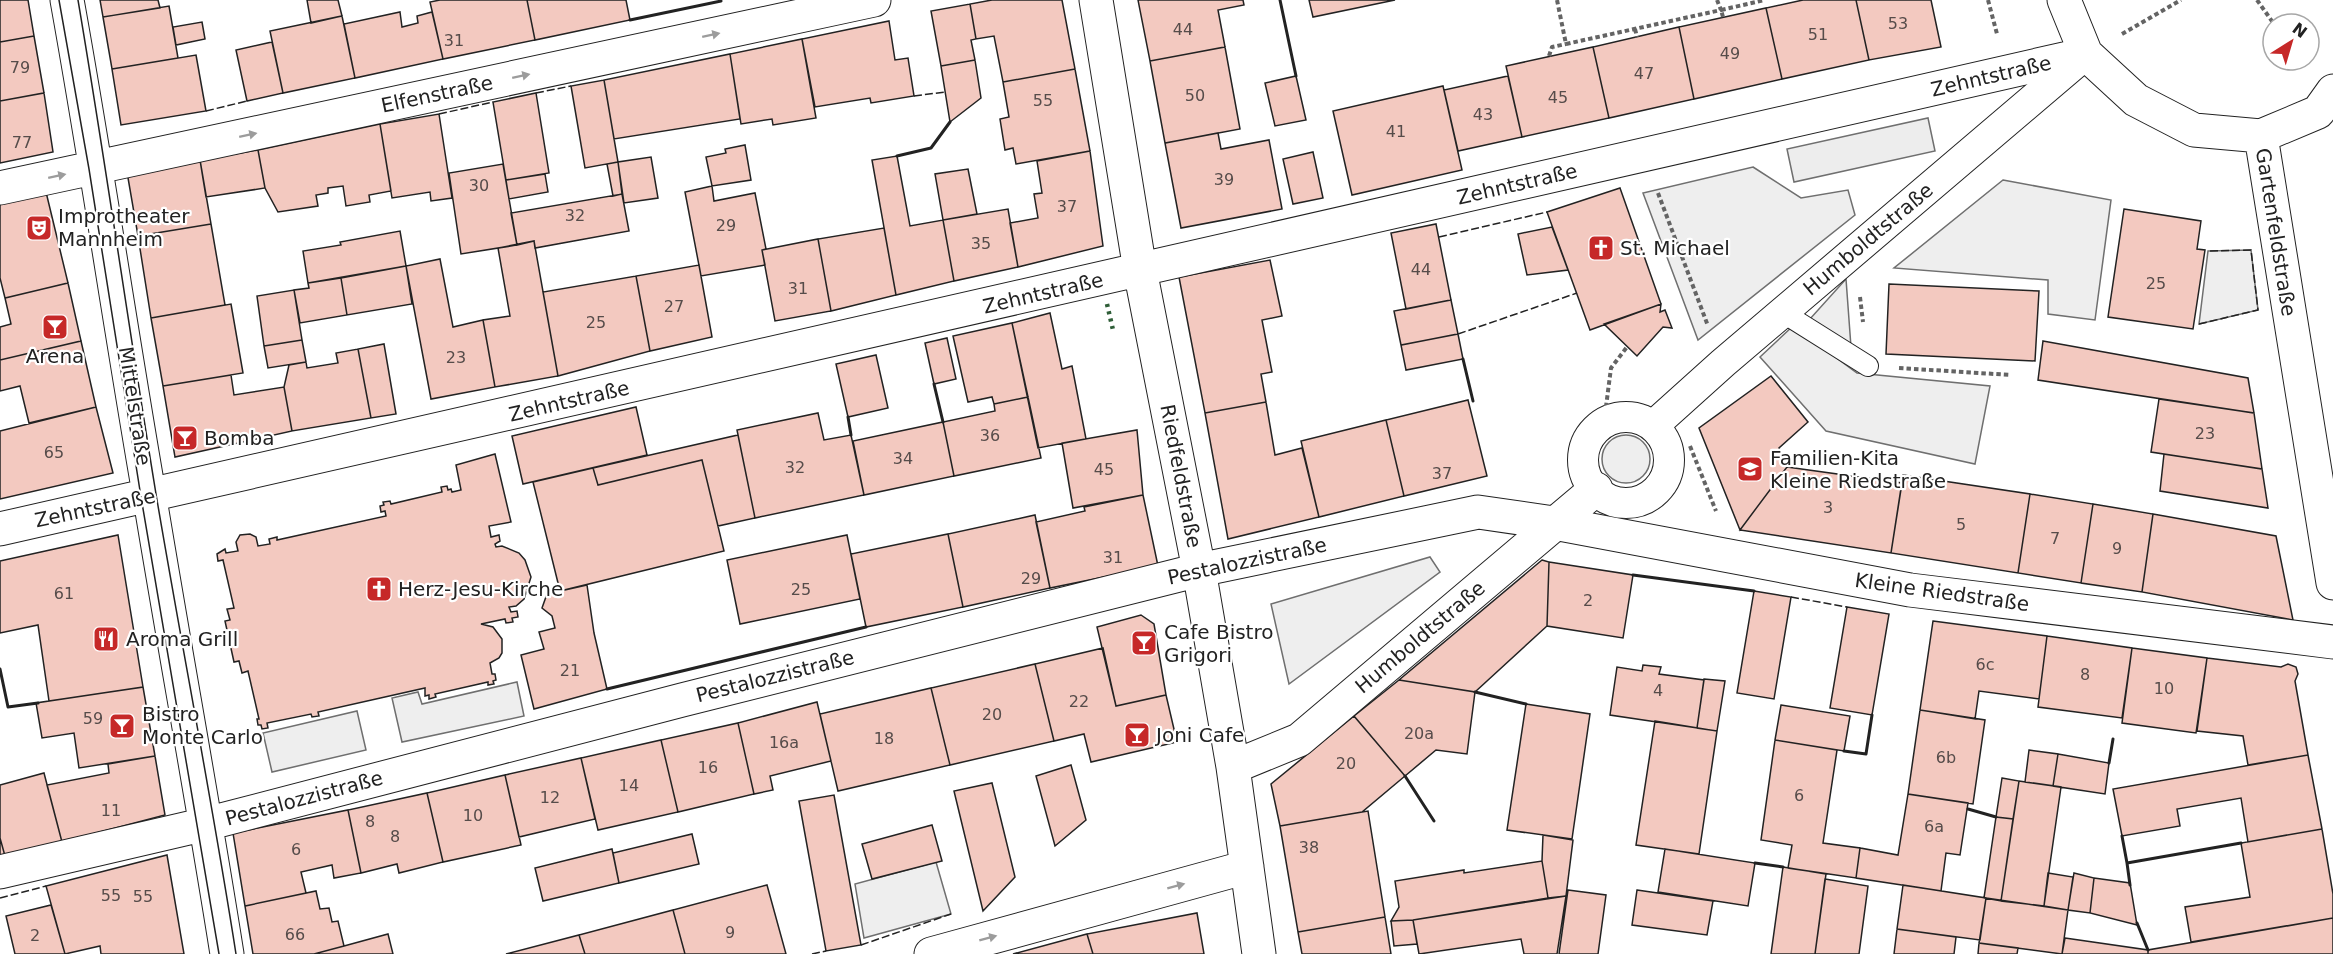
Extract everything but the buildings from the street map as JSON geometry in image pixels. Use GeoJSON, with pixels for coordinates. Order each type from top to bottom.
{"type":"FeatureCollection","features":[{"type":"Feature","properties":{"kind":"street","name":"Mittelstraße"},"geometry":{"type":"LineString","coordinates":[[67,0],[97,167],[149,497],[227,954]]}},
{"type":"Feature","properties":{"kind":"street","name":"Elfenstraße"},"geometry":{"type":"LineString","coordinates":[[0,188],[874,0]]}},
{"type":"Feature","properties":{"kind":"street","name":"Riedfeldstraße"},"geometry":{"type":"LineString","coordinates":[[1096,0],[1140,270],[1199,570],[1233,767],[1259,954]]}},
{"type":"Feature","properties":{"kind":"street","name":"Gartenfeldstraße"},"geometry":{"type":"LineString","coordinates":[[2064,0],[2086,54],[2136,100],[2194,130],[2261,136],[2333,583]]}},
{"type":"Feature","properties":{"kind":"street","name":"Zehntstraße"},"geometry":{"type":"LineString","coordinates":[[0,529],[149,497],[2086,54]]}},
{"type":"Feature","properties":{"kind":"street","name":"Humboldtstraße"},"geometry":{"type":"LineString","coordinates":[[1663,416],[2086,54]]}},
{"type":"Feature","properties":{"kind":"street"},"geometry":{"type":"LineString","coordinates":[[2261,136],[2318,112],[2333,91]]}},
{"type":"Feature","properties":{"kind":"street"},"geometry":{"type":"LineString","coordinates":[[1663,416],[1665,441],[1670,454],[1669,469],[1663,482],[1654,493],[1641,501],[1627,503],[1612,501],[1599,494],[1590,483],[1584,470],[1583,456],[1586,443],[1604,422],[1618,417],[1663,416]]}},
{"type":"Feature","properties":{"kind":"street","name":"Humboldtstraße"},"geometry":{"type":"LineString","coordinates":[[1233,767],[1299,740],[1596,489]]}},
{"type":"Feature","properties":{"kind":"street","name":"Pestalozzistraße"},"geometry":{"type":"LineString","coordinates":[[0,872],[206,824],[682,700],[1199,570],[1478,512],[1554,523]]}},
{"type":"Feature","properties":{"kind":"street","name":"Kleine Riedstraße"},"geometry":{"type":"LineString","coordinates":[[1554,523],[1910,590],[2333,642]]}},
{"type":"Feature","properties":{"kind":"street"},"geometry":{"type":"LineString","coordinates":[[932,954],[1247,867]]}},
{"type":"Feature","properties":{"kind":"lane"},"geometry":{"type":"LineString","coordinates":[[1782,312],[1868,366]]}},
{"type":"Feature","properties":{"kind":"path"},"geometry":{"type":"LineString","coordinates":[[1557,0],[1566,44]]}},
{"type":"Feature","properties":{"kind":"path"},"geometry":{"type":"LineString","coordinates":[[1717,0],[1723,17]]}},
{"type":"Feature","properties":{"kind":"path"},"geometry":{"type":"LineString","coordinates":[[1549,56],[1552,47],[1765,0]]}},
{"type":"Feature","properties":{"kind":"path"},"geometry":{"type":"LineString","coordinates":[[2086,54],[2181,0]]}},
{"type":"Feature","properties":{"kind":"path"},"geometry":{"type":"LineString","coordinates":[[1635,29],[1636,37]]}},
{"type":"Feature","properties":{"kind":"path"},"geometry":{"type":"LineString","coordinates":[[1645,155],[1723,363]]}},
{"type":"Feature","properties":{"kind":"path"},"geometry":{"type":"LineString","coordinates":[[1854,251],[1868,366],[2011,375]]}},
{"type":"Feature","properties":{"kind":"path"},"geometry":{"type":"LineString","coordinates":[[1604,422],[1611,369],[1627,346]]}},
{"type":"Feature","properties":{"kind":"path"},"geometry":{"type":"LineString","coordinates":[[1663,416],[1734,557]]}},
{"type":"Feature","properties":{"kind":"shaded area"},"geometry":{"type":"Polygon","coordinates":[[[1928,118],[1935,151],[1794,182],[1787,149],[1928,118]]]}},
{"type":"Feature","properties":{"kind":"shaded area"},"geometry":{"type":"Polygon","coordinates":[[[1753,167],[1801,198],[1848,190],[1855,215],[1698,340],[1643,193],[1753,167]]]}},
{"type":"Feature","properties":{"kind":"shaded area"},"geometry":{"type":"Polygon","coordinates":[[[2003,180],[2111,200],[2095,320],[2048,314],[2048,280],[1894,268],[2003,180]]]}},
{"type":"Feature","properties":{"kind":"shaded area"},"geometry":{"type":"Polygon","coordinates":[[[2251,250],[2258,310],[2199,324],[2208,251],[2251,250]]]}},
{"type":"Feature","properties":{"kind":"shaded area"},"geometry":{"type":"Polygon","coordinates":[[[1846,279],[1851,347],[1809,320],[1846,279]]]}},
{"type":"Feature","properties":{"kind":"shaded area"},"geometry":{"type":"Polygon","coordinates":[[[1793,326],[1857,373],[1990,386],[1975,464],[1826,431],[1760,357],[1793,326]]]}},
{"type":"Feature","properties":{"kind":"shaded area"},"geometry":{"type":"Polygon","coordinates":[[[1626,435],[1643,442],[1650,459],[1643,476],[1626,483],[1609,476],[1602,459],[1609,442],[1626,435]]]}},
{"type":"Feature","properties":{"kind":"shaded area"},"geometry":{"type":"Polygon","coordinates":[[[1430,557],[1440,572],[1289,684],[1271,604],[1430,557]]]}},
{"type":"Feature","properties":{"kind":"shaded area"},"geometry":{"type":"Polygon","coordinates":[[[517,682],[524,716],[402,742],[392,698],[418,692],[422,704],[517,682]]]}},
{"type":"Feature","properties":{"kind":"shaded area"},"geometry":{"type":"Polygon","coordinates":[[[357,711],[366,750],[272,772],[263,733],[357,711]]]}},
{"type":"Feature","properties":{"kind":"shaded area"},"geometry":{"type":"Polygon","coordinates":[[[936,862],[951,914],[864,938],[855,884],[936,862]]]}},
{"type":"Feature","properties":{"kind":"tram line"},"geometry":{"type":"LineString","coordinates":[[59,0],[219,954]]}},
{"type":"Feature","properties":{"kind":"tram line"},"geometry":{"type":"LineString","coordinates":[[78,0],[156,494],[236,954]]}},
{"type":"Feature","properties":{"kind":"hedge"},"geometry":{"type":"LineString","coordinates":[[1107,304],[1113,330]]}},
{"type":"Feature","properties":{"kind":"fence"},"geometry":{"type":"LineString","coordinates":[[536,93],[571,86]]}},
{"type":"Feature","properties":{"kind":"fence"},"geometry":{"type":"LineString","coordinates":[[914,96],[945,92]]}},
{"type":"Feature","properties":{"kind":"fence"},"geometry":{"type":"LineString","coordinates":[[206,111],[247,101]]}},
{"type":"Feature","properties":{"kind":"fence"},"geometry":{"type":"LineString","coordinates":[[439,114],[493,102]]}},
{"type":"Feature","properties":{"kind":"fence"},"geometry":{"type":"LineString","coordinates":[[1439,237],[1547,212]]}},
{"type":"Feature","properties":{"kind":"fence"},"geometry":{"type":"LineString","coordinates":[[2199,324],[2258,310],[2251,250],[2208,251]]}},
{"type":"Feature","properties":{"kind":"fence"},"geometry":{"type":"LineString","coordinates":[[1458,334],[1577,293]]}},
{"type":"Feature","properties":{"kind":"fence"},"geometry":{"type":"LineString","coordinates":[[1791,597],[1847,607]]}},
{"type":"Feature","properties":{"kind":"fence"},"geometry":{"type":"LineString","coordinates":[[0,898],[46,886]]}},
{"type":"Feature","properties":{"kind":"fence"},"geometry":{"type":"LineString","coordinates":[[861,945],[951,914]]}},
{"type":"Feature","properties":{"kind":"fence"},"geometry":{"type":"LineString","coordinates":[[812,954],[826,951]]}},
{"type":"Feature","properties":{"kind":"wall"},"geometry":{"type":"LineString","coordinates":[[1280,0],[1296,76]]}},
{"type":"Feature","properties":{"kind":"wall"},"geometry":{"type":"LineString","coordinates":[[630,20],[721,1]]}},
{"type":"Feature","properties":{"kind":"wall"},"geometry":{"type":"LineString","coordinates":[[897,156],[931,148],[950,122]]}},
{"type":"Feature","properties":{"kind":"wall"},"geometry":{"type":"LineString","coordinates":[[1463,359],[1473,401]]}},
{"type":"Feature","properties":{"kind":"wall"},"geometry":{"type":"LineString","coordinates":[[934,384],[943,422]]}},
{"type":"Feature","properties":{"kind":"wall"},"geometry":{"type":"LineString","coordinates":[[848,417],[851,435]]}},
{"type":"Feature","properties":{"kind":"wall"},"geometry":{"type":"LineString","coordinates":[[1633,575],[1754,591]]}},
{"type":"Feature","properties":{"kind":"wall"},"geometry":{"type":"LineString","coordinates":[[607,689],[866,627]]}},
{"type":"Feature","properties":{"kind":"wall"},"geometry":{"type":"LineString","coordinates":[[0,669],[8,707],[38,703]]}},
{"type":"Feature","properties":{"kind":"wall"},"geometry":{"type":"LineString","coordinates":[[1475,692],[1526,704]]}},
{"type":"Feature","properties":{"kind":"wall"},"geometry":{"type":"LineString","coordinates":[[1844,751],[1866,754],[1872,715]]}},
{"type":"Feature","properties":{"kind":"wall"},"geometry":{"type":"LineString","coordinates":[[2109,763],[2113,739]]}},
{"type":"Feature","properties":{"kind":"wall"},"geometry":{"type":"LineString","coordinates":[[1405,776],[1434,821]]}},
{"type":"Feature","properties":{"kind":"wall"},"geometry":{"type":"LineString","coordinates":[[1968,809],[1996,817]]}},
{"type":"Feature","properties":{"kind":"wall"},"geometry":{"type":"LineString","coordinates":[[2122,836],[2127,863]]}},
{"type":"Feature","properties":{"kind":"wall"},"geometry":{"type":"LineString","coordinates":[[2130,885],[2127,863],[2241,843]]}},
{"type":"Feature","properties":{"kind":"wall"},"geometry":{"type":"LineString","coordinates":[[1755,863],[1783,867]]}},
{"type":"Feature","properties":{"kind":"wall"},"geometry":{"type":"LineString","coordinates":[[2137,923],[2148,950]]}},
{"type":"Feature","properties":{"kind":"place","name":"Improtheater Mannheim"},"geometry":{"type":"Point","coordinates":[39,228]}},
{"type":"Feature","properties":{"kind":"place","name":"St. Michael"},"geometry":{"type":"Point","coordinates":[1601,248]}},
{"type":"Feature","properties":{"kind":"place","name":"Arena"},"geometry":{"type":"Point","coordinates":[55,327]}},
{"type":"Feature","properties":{"kind":"place","name":"Bomba"},"geometry":{"type":"Point","coordinates":[185,438]}},
{"type":"Feature","properties":{"kind":"place","name":"Familien-Kita Kleine Riedstraße"},"geometry":{"type":"Point","coordinates":[1750,469]}},
{"type":"Feature","properties":{"kind":"place","name":"Herz-Jesu-Kirche"},"geometry":{"type":"Point","coordinates":[379,589]}},
{"type":"Feature","properties":{"kind":"place","name":"Aroma Grill"},"geometry":{"type":"Point","coordinates":[106,639]}},
{"type":"Feature","properties":{"kind":"place","name":"Cafe Bistro Grigori"},"geometry":{"type":"Point","coordinates":[1144,643]}},
{"type":"Feature","properties":{"kind":"place","name":"Bistro Monte Carlo"},"geometry":{"type":"Point","coordinates":[122,726]}},
{"type":"Feature","properties":{"kind":"place","name":"Joni Cafe"},"geometry":{"type":"Point","coordinates":[1137,735]}}]}
